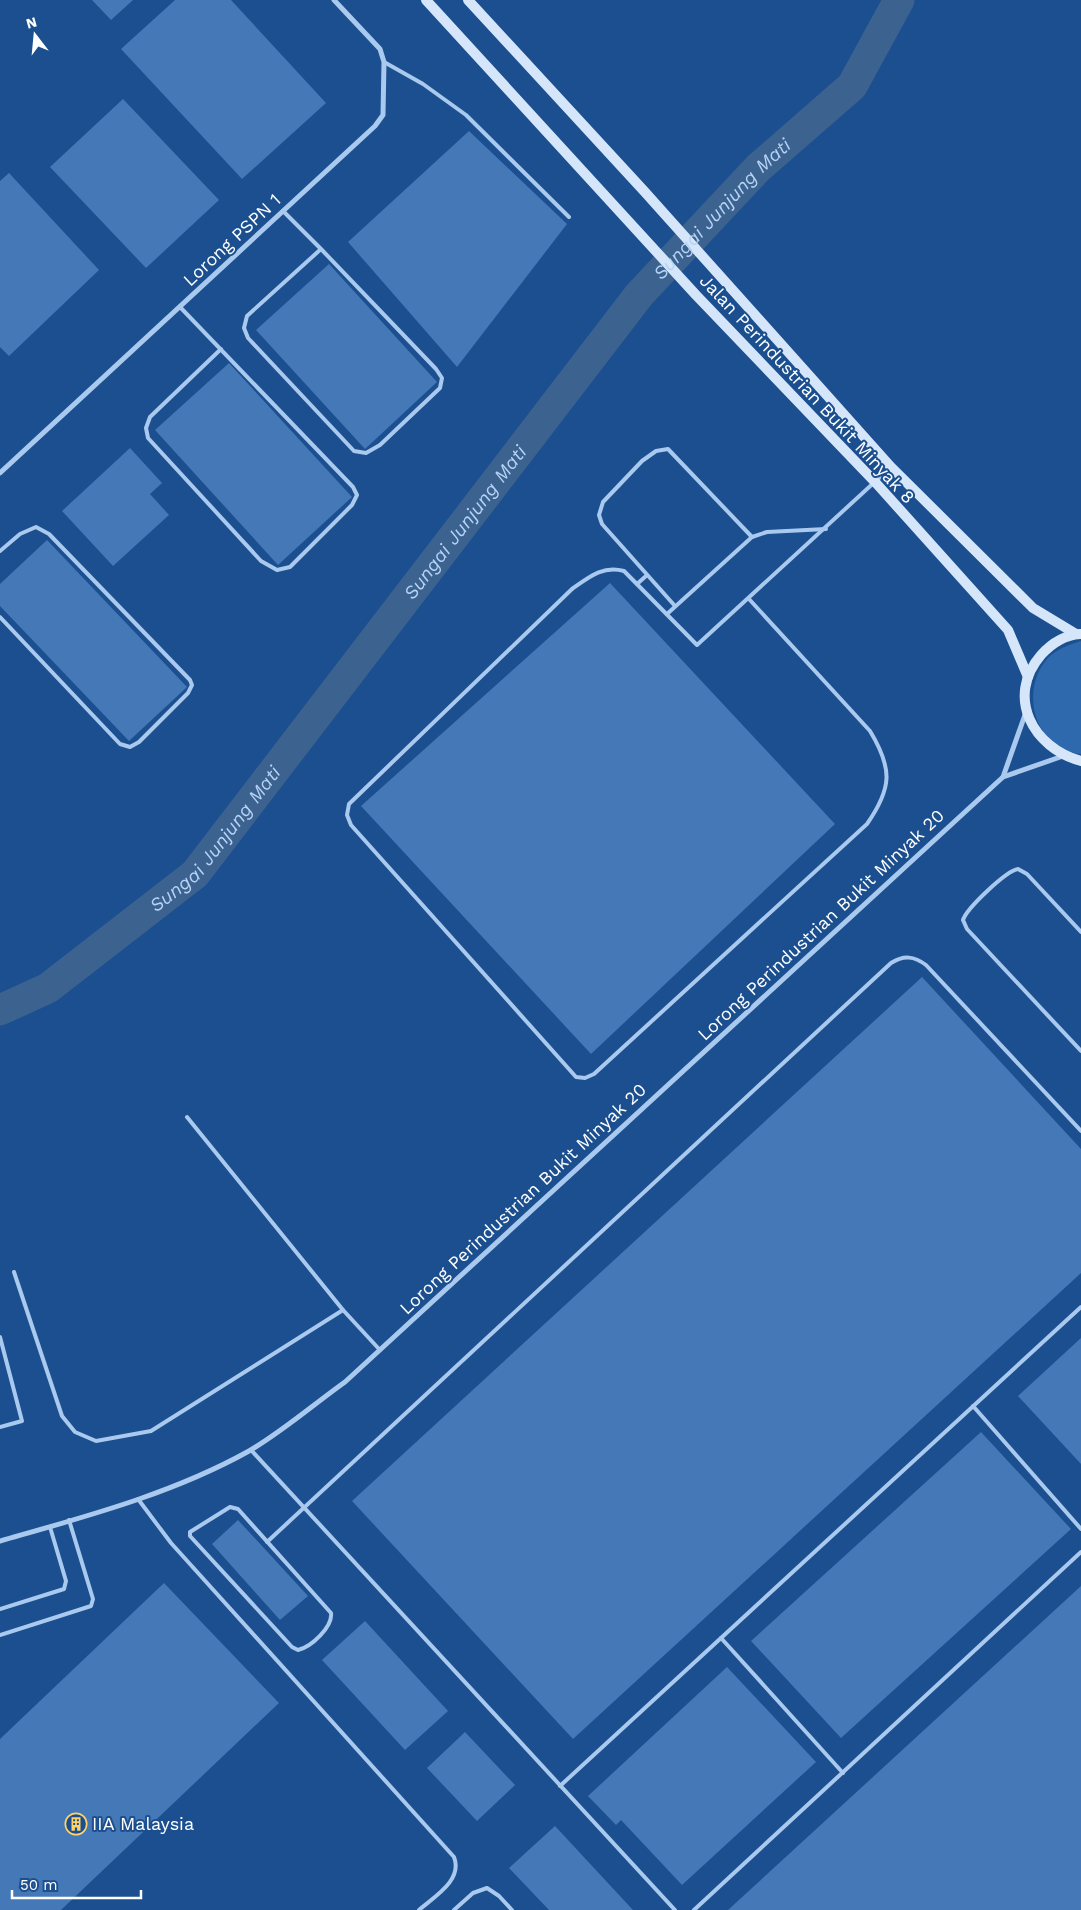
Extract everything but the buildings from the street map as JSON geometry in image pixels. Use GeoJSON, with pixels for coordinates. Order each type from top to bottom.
{"type":"FeatureCollection","features":[{"type":"Feature","properties":{"kind":"street"},"geometry":{"type":"LineString","coordinates":[[334,0],[380,49],[384,62]]}},
{"type":"Feature","properties":{"kind":"street","name":"Jalan Perindustrian Bukit Minyak 8"},"geometry":{"type":"LineString","coordinates":[[426,0],[696,295],[876,483],[1008,630],[1028,677]]}},
{"type":"Feature","properties":{"kind":"street","name":"Jalan Perindustrian Bukit Minyak 8"},"geometry":{"type":"LineString","coordinates":[[468,0],[644,190],[891,467],[1033,608],[1078,634]]}},
{"type":"Feature","properties":{"kind":"street","name":"Lorong PSPN 1"},"geometry":{"type":"LineString","coordinates":[[0,473],[375,126],[383,115],[384,62]]}},
{"type":"Feature","properties":{"kind":"street"},"geometry":{"type":"LineString","coordinates":[[1078,634],[1060,640],[1046,649],[1028,677],[1025,693],[1026,710],[1033,729],[1046,744],[1062,756],[1081,761]]}},
{"type":"Feature","properties":{"kind":"street"},"geometry":{"type":"LineString","coordinates":[[1002,777],[1026,710]]}},
{"type":"Feature","properties":{"kind":"street"},"geometry":{"type":"LineString","coordinates":[[1002,777],[1062,756]]}},
{"type":"Feature","properties":{"kind":"street","name":"Lorong Perindustrian Bukit Minyak 20"},"geometry":{"type":"LineString","coordinates":[[0,1541],[138,1499],[197,1476],[251,1450],[345,1382],[1002,777]]}},
{"type":"Feature","properties":{"kind":"lane"},"geometry":{"type":"LineString","coordinates":[[384,62],[423,84],[466,115],[569,217]]}},
{"type":"Feature","properties":{"kind":"lane"},"geometry":{"type":"LineString","coordinates":[[284,211],[436,369],[442,378],[440,388],[380,445],[366,453],[354,451],[248,338],[244,328],[247,316],[321,250]]}},
{"type":"Feature","properties":{"kind":"lane"},"geometry":{"type":"LineString","coordinates":[[180,307],[353,487],[357,495],[352,505],[290,567],[277,570],[261,561],[148,438],[146,428],[150,417],[220,349]]}},
{"type":"Feature","properties":{"kind":"lane"},"geometry":{"type":"LineString","coordinates":[[675,606],[646,576],[602,524],[599,515],[603,502],[642,461],[656,451],[668,449],[694,474],[752,537]]}},
{"type":"Feature","properties":{"kind":"lane"},"geometry":{"type":"LineString","coordinates":[[749,599],[870,732],[883,753],[887,778],[881,803],[866,824],[594,1074],[585,1078],[576,1077],[351,825],[347,815],[349,804],[572,589],[595,572],[614,568],[624,571],[697,645],[826,529],[891,467]]}},
{"type":"Feature","properties":{"kind":"lane"},"geometry":{"type":"LineString","coordinates":[[0,551],[20,534],[36,527],[49,534],[190,680],[192,685],[188,693],[139,742],[130,747],[120,744],[0,617]]}},
{"type":"Feature","properties":{"kind":"lane"},"geometry":{"type":"LineString","coordinates":[[667,614],[752,537],[767,532],[826,529]]}},
{"type":"Feature","properties":{"kind":"lane"},"geometry":{"type":"LineString","coordinates":[[637,584],[646,576]]}},
{"type":"Feature","properties":{"kind":"lane"},"geometry":{"type":"LineString","coordinates":[[1081,932],[1027,874],[1018,870],[1009,873],[968,911],[964,920],[967,929],[1081,1051]]}},
{"type":"Feature","properties":{"kind":"lane"},"geometry":{"type":"LineString","coordinates":[[267,1542],[891,963],[899,958],[919,959],[926,965],[1081,1131]]}},
{"type":"Feature","properties":{"kind":"lane"},"geometry":{"type":"LineString","coordinates":[[186,1117],[344,1310],[379,1349]]}},
{"type":"Feature","properties":{"kind":"lane"},"geometry":{"type":"LineString","coordinates":[[14,1272],[62,1416],[75,1432],[96,1441],[151,1431],[344,1310]]}},
{"type":"Feature","properties":{"kind":"lane"},"geometry":{"type":"LineString","coordinates":[[560,1786],[1081,1307]]}},
{"type":"Feature","properties":{"kind":"lane"},"geometry":{"type":"LineString","coordinates":[[0,1337],[22,1421],[0,1427]]}},
{"type":"Feature","properties":{"kind":"lane"},"geometry":{"type":"LineString","coordinates":[[973,1406],[1081,1529]]}},
{"type":"Feature","properties":{"kind":"lane"},"geometry":{"type":"LineString","coordinates":[[251,1450],[675,1910]]}},
{"type":"Feature","properties":{"kind":"lane"},"geometry":{"type":"LineString","coordinates":[[138,1499],[172,1543],[454,1857],[458,1866],[456,1876],[420,1910]]}},
{"type":"Feature","properties":{"kind":"lane"},"geometry":{"type":"LineString","coordinates":[[230,1507],[238,1510],[267,1542],[331,1613],[332,1618],[328,1627],[305,1649],[298,1650],[292,1647],[193,1540],[190,1532],[230,1507]]}},
{"type":"Feature","properties":{"kind":"lane"},"geometry":{"type":"LineString","coordinates":[[0,1635],[91,1606],[93,1599],[69,1520]]}},
{"type":"Feature","properties":{"kind":"lane"},"geometry":{"type":"LineString","coordinates":[[0,1609],[64,1589],[66,1581],[50,1527]]}},
{"type":"Feature","properties":{"kind":"lane"},"geometry":{"type":"LineString","coordinates":[[694,1910],[1081,1552]]}},
{"type":"Feature","properties":{"kind":"lane"},"geometry":{"type":"LineString","coordinates":[[721,1638],[842,1772]]}},
{"type":"Feature","properties":{"kind":"lane"},"geometry":{"type":"LineString","coordinates":[[454,1910],[473,1893],[487,1888],[499,1896],[512,1910]]}},
{"type":"Feature","properties":{"kind":"shaded area"},"geometry":{"type":"Polygon","coordinates":[[[1081,641],[1081,754],[1065,750],[1052,742],[1036,717],[1033,702],[1034,687],[1039,672],[1047,659],[1059,650],[1081,641]]]}},
{"type":"Feature","properties":{"kind":"waterway","name":"Sungai Junjung Mati"},"geometry":{"type":"LineString","coordinates":[[0,1010],[48,988],[195,874],[639,295],[758,168],[852,86],[899,0]]}},
{"type":"Feature","properties":{"kind":"place","name":"IIA Malaysia"},"geometry":{"type":"Point","coordinates":[76,1824]}}]}
